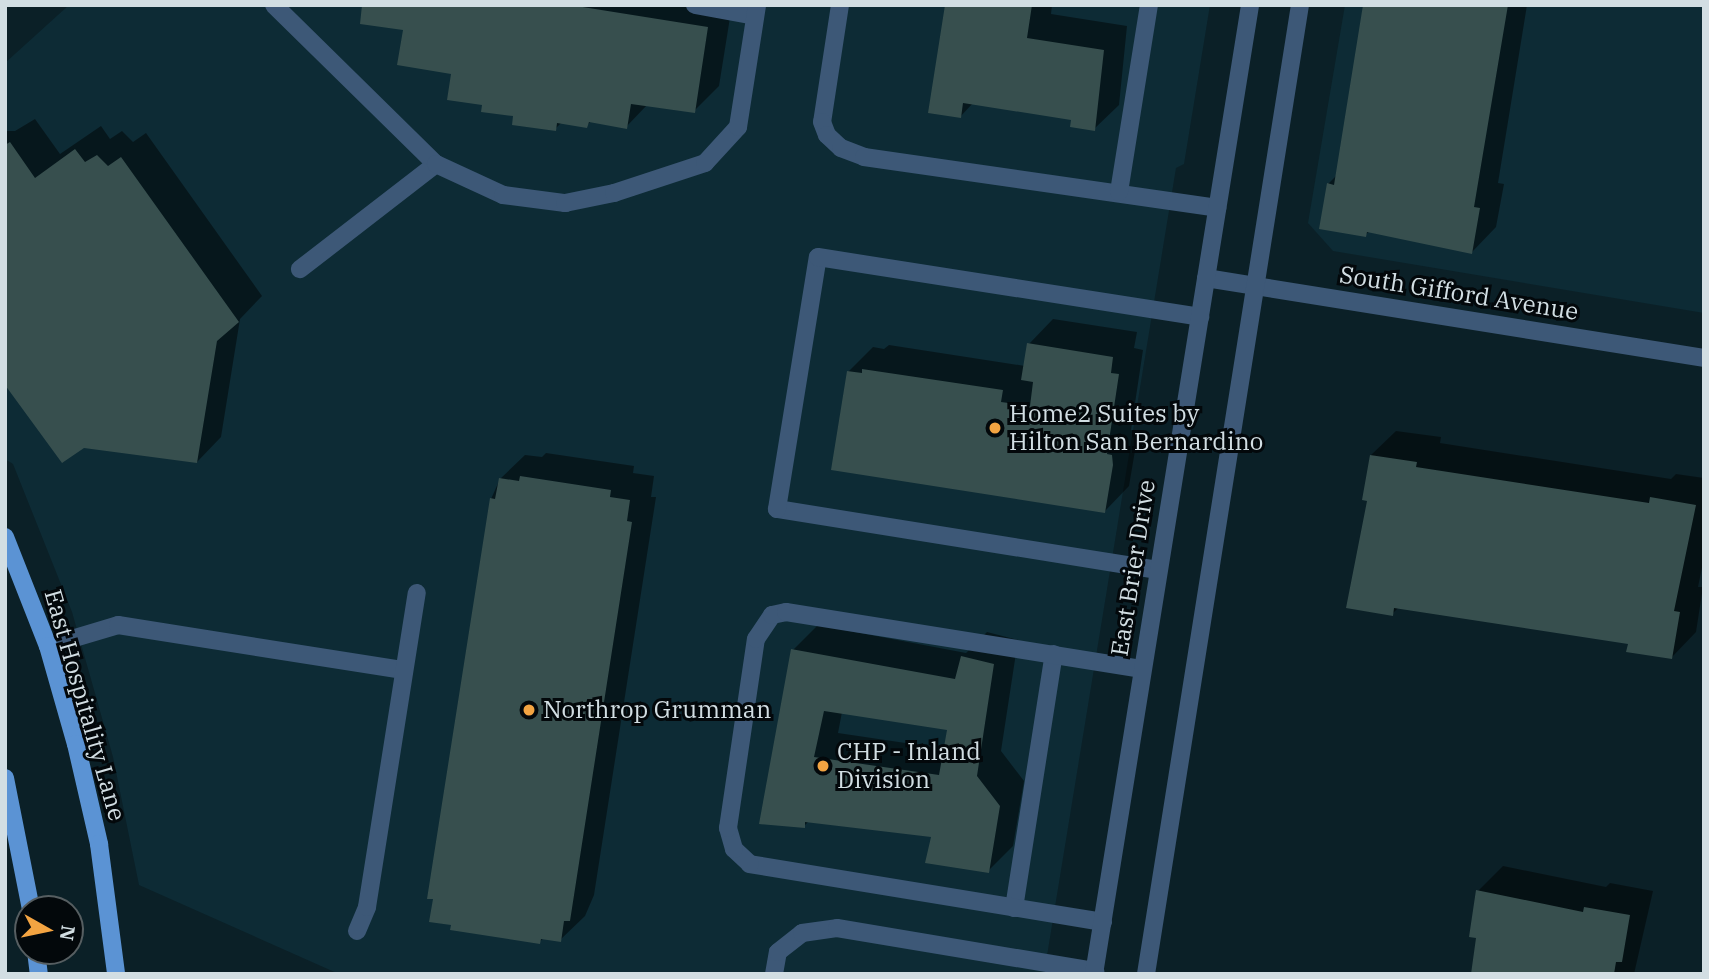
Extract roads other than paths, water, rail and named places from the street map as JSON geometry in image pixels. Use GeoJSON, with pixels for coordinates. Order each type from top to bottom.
{"type":"FeatureCollection","features":[{"type":"Feature","properties":{"kind":"main road","name":"East Hospitality Lane"},"geometry":{"type":"LineString","coordinates":[[5,537],[48,646],[99,844],[116,974]]}},
{"type":"Feature","properties":{"kind":"main road"},"geometry":{"type":"LineString","coordinates":[[5,778],[28,895]]}},
{"type":"Feature","properties":{"kind":"street"},"geometry":{"type":"LineString","coordinates":[[274,5],[436,164],[503,195],[565,203],[614,193],[705,163],[738,127],[756,10],[695,5]]}},
{"type":"Feature","properties":{"kind":"street"},"geometry":{"type":"LineString","coordinates":[[840,5],[822,122],[827,135],[841,148],[864,156],[1217,208]]}},
{"type":"Feature","properties":{"kind":"street"},"geometry":{"type":"LineString","coordinates":[[1119,192],[1149,5]]}},
{"type":"Feature","properties":{"kind":"street","name":"East Brier Drive"},"geometry":{"type":"LineString","coordinates":[[1095,973],[1250,5]]}},
{"type":"Feature","properties":{"kind":"street"},"geometry":{"type":"LineString","coordinates":[[1146,974],[1300,5]]}},
{"type":"Feature","properties":{"kind":"street"},"geometry":{"type":"LineString","coordinates":[[299,269],[436,164]]}},
{"type":"Feature","properties":{"kind":"street"},"geometry":{"type":"LineString","coordinates":[[1158,570],[777,509],[818,257],[1199,317]]}},
{"type":"Feature","properties":{"kind":"street","name":"South Gifford Avenue"},"geometry":{"type":"LineString","coordinates":[[1206,278],[1704,358]]}},
{"type":"Feature","properties":{"kind":"street"},"geometry":{"type":"LineString","coordinates":[[357,931],[367,907],[417,593]]}},
{"type":"Feature","properties":{"kind":"street"},"geometry":{"type":"LineString","coordinates":[[1103,922],[750,864],[734,849],[728,828],[756,639],[772,615],[786,612],[1142,668]]}},
{"type":"Feature","properties":{"kind":"street"},"geometry":{"type":"LineString","coordinates":[[48,646],[118,625],[403,670]]}},
{"type":"Feature","properties":{"kind":"street"},"geometry":{"type":"LineString","coordinates":[[1007,907],[1054,654]]}},
{"type":"Feature","properties":{"kind":"street"},"geometry":{"type":"LineString","coordinates":[[774,974],[778,953],[802,933],[837,928],[1095,973]]}},
{"type":"Feature","properties":{"kind":"place","name":"Home2 Suites by Hilton San Bernardino"},"geometry":{"type":"Point","coordinates":[995,428]}},
{"type":"Feature","properties":{"kind":"place","name":"Northrop Grumman"},"geometry":{"type":"Point","coordinates":[529,710]}},
{"type":"Feature","properties":{"kind":"place","name":"CHP - Inland Division"},"geometry":{"type":"Point","coordinates":[823,766]}}]}
